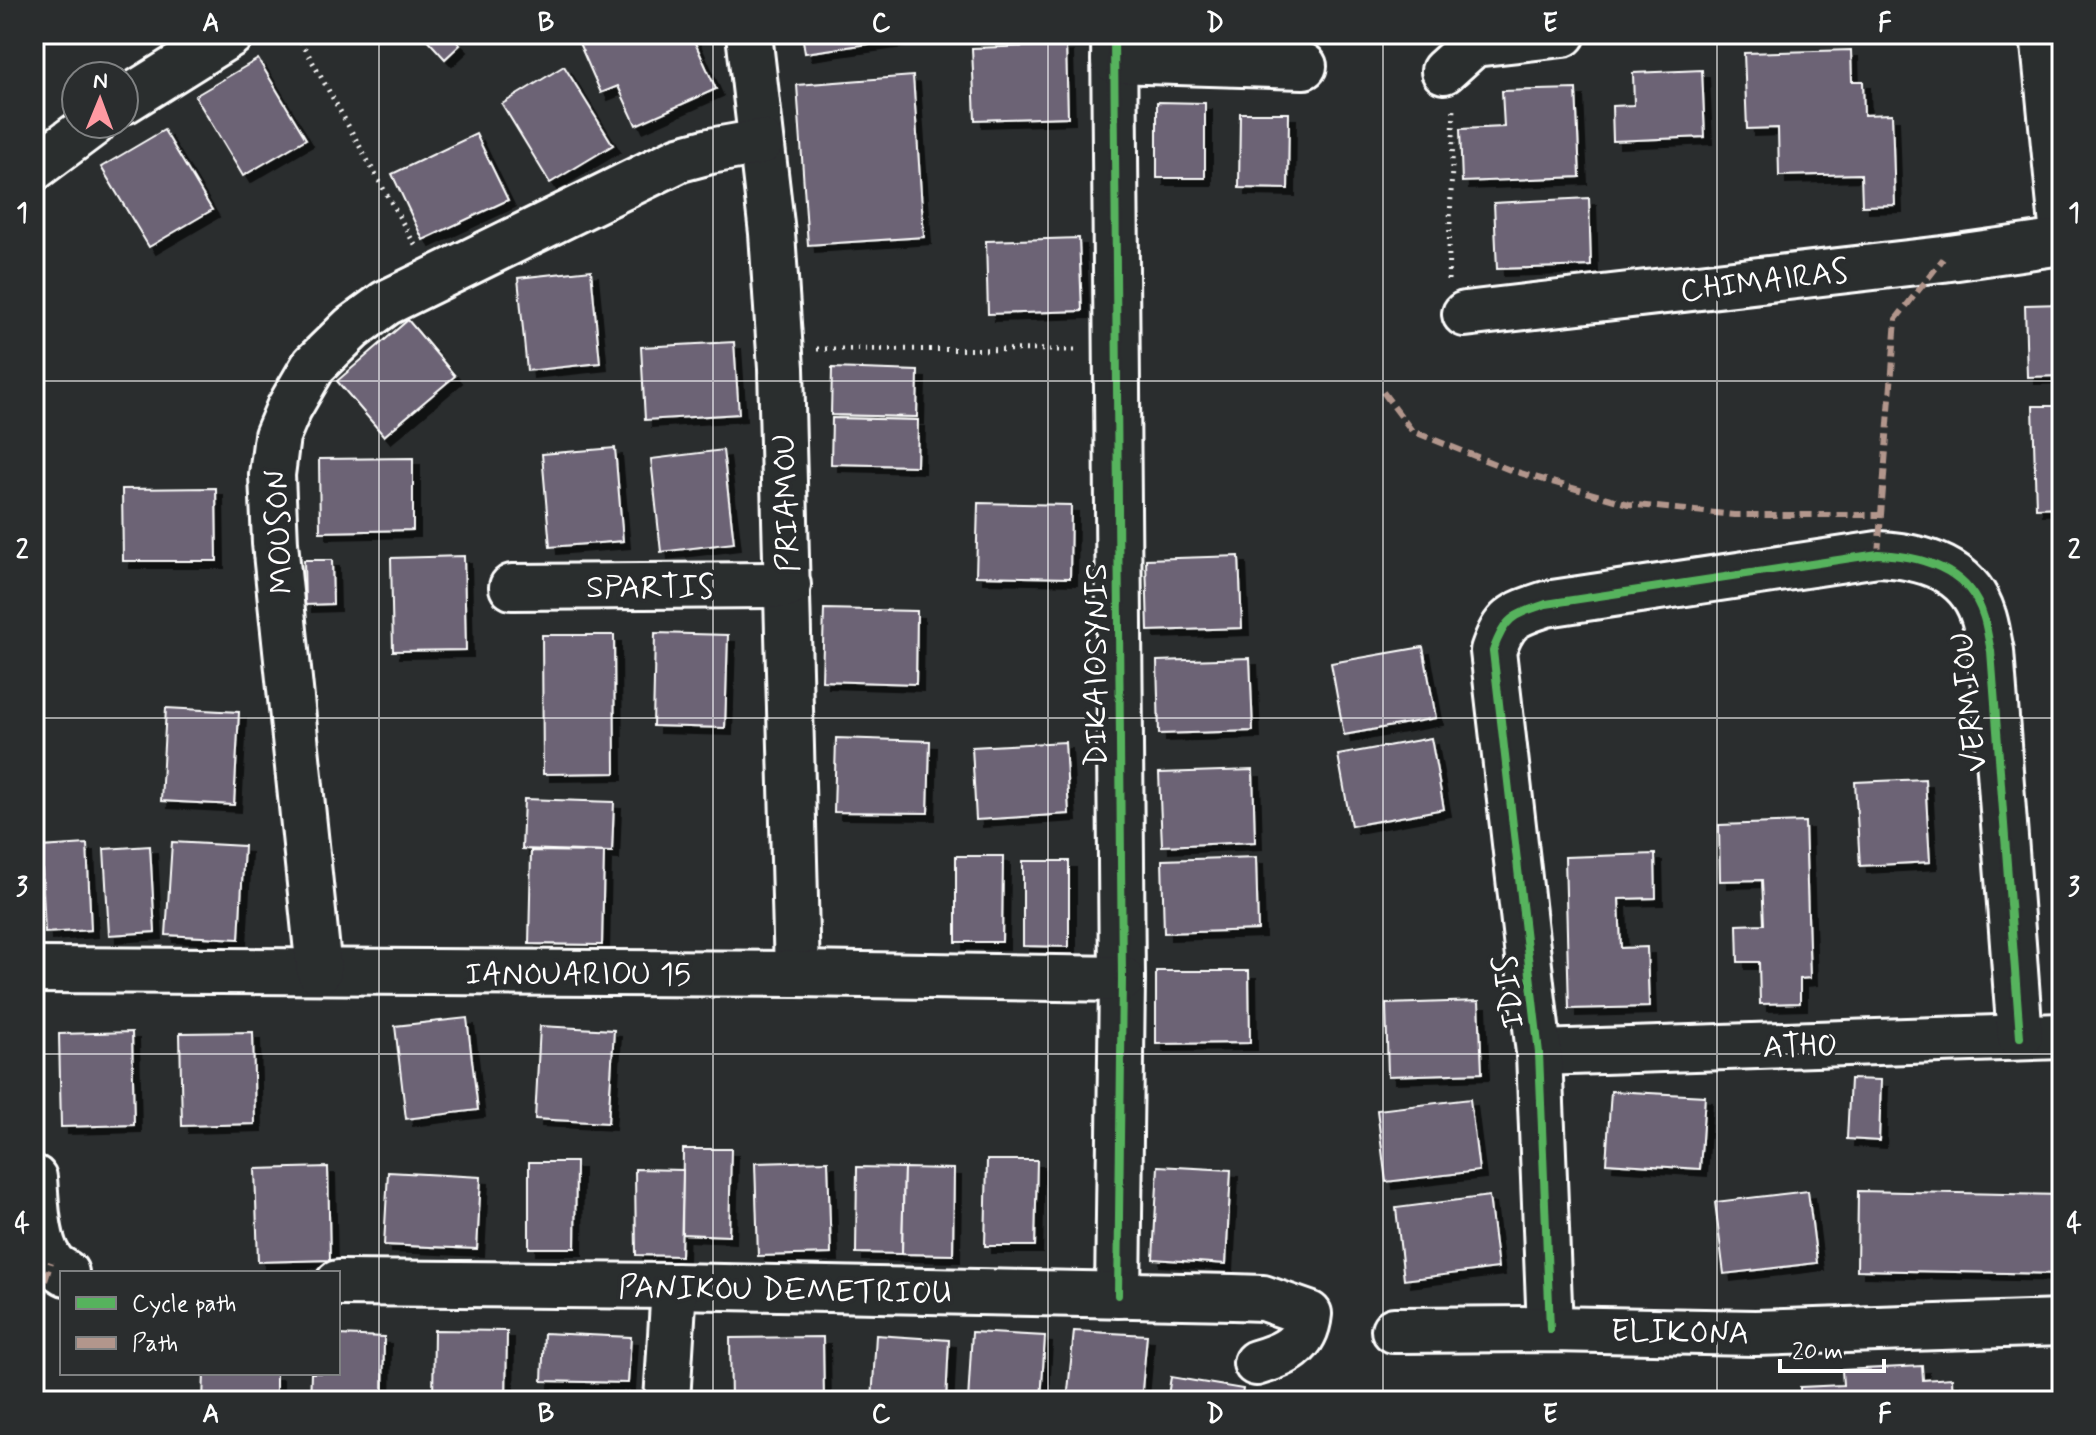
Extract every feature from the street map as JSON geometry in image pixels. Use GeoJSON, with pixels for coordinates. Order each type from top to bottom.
{"type":"FeatureCollection","features":[{"type":"Feature","properties":{"kind":"street"},"geometry":{"type":"LineString","coordinates":[[140,91],[231,34]]}},
{"type":"Feature","properties":{"kind":"street","name":"PRIAMOU"},"geometry":{"type":"LineString","coordinates":[[749,34],[772,233],[780,349],[797,974]]}},
{"type":"Feature","properties":{"kind":"street"},"geometry":{"type":"LineString","coordinates":[[1444,71],[1474,44],[1563,34]]}},
{"type":"Feature","properties":{"kind":"street"},"geometry":{"type":"LineString","coordinates":[[2043,34],[2062,226]]}},
{"type":"Feature","properties":{"kind":"street"},"geometry":{"type":"LineString","coordinates":[[1114,47],[1304,66]]}},
{"type":"Feature","properties":{"kind":"street","name":"DIKAIOSYNIS"},"geometry":{"type":"LineString","coordinates":[[1114,47],[1122,979],[1118,1295]]}},
{"type":"Feature","properties":{"kind":"street"},"geometry":{"type":"LineString","coordinates":[[34,168],[72,140]]}},
{"type":"Feature","properties":{"kind":"street","name":"MOUSON"},"geometry":{"type":"LineString","coordinates":[[319,971],[275,543],[272,475],[277,436],[289,408],[314,365],[352,328],[386,303],[680,159],[761,142]]}},
{"type":"Feature","properties":{"kind":"street","name":"CHIMAIRAS"},"geometry":{"type":"LineString","coordinates":[[1465,314],[1943,259],[2062,242]]}},
{"type":"Feature","properties":{"kind":"street","name":"VERMIOU"},"geometry":{"type":"LineString","coordinates":[[1493,651],[1500,632],[1511,619],[1520,612],[1546,604],[1878,554],[1927,561],[1953,574],[1972,591],[1983,614],[1991,651],[2041,1037]]}},
{"type":"Feature","properties":{"kind":"street","name":"SPARTIS"},"geometry":{"type":"LineString","coordinates":[[512,587],[788,585]]}},
{"type":"Feature","properties":{"kind":"street","name":"IDIS"},"geometry":{"type":"LineString","coordinates":[[1493,651],[1539,1053],[1550,1329]]}},
{"type":"Feature","properties":{"kind":"street","name":"IANOUARIOU 15"},"geometry":{"type":"LineString","coordinates":[[34,970],[1122,979]]}},
{"type":"Feature","properties":{"kind":"street","name":"ATHO"},"geometry":{"type":"LineString","coordinates":[[1539,1053],[2041,1037]]}},
{"type":"Feature","properties":{"kind":"street"},"geometry":{"type":"LineString","coordinates":[[34,1178],[44,1246],[51,1262],[63,1271]]}},
{"type":"Feature","properties":{"kind":"street","name":"PANIKOU DEMETRIOU"},"geometry":{"type":"LineString","coordinates":[[340,1283],[1233,1297],[1263,1298],[1309,1314],[1307,1330],[1285,1355],[1256,1363]]}},
{"type":"Feature","properties":{"kind":"street"},"geometry":{"type":"LineString","coordinates":[[667,1401],[674,1286]]}},
{"type":"Feature","properties":{"kind":"street","name":"ELIKONA"},"geometry":{"type":"LineString","coordinates":[[1394,1330],[1755,1333],[2062,1323]]}},
{"type":"Feature","properties":{"kind":"path"},"geometry":{"type":"LineString","coordinates":[[297,34],[434,280]]}},
{"type":"Feature","properties":{"kind":"path"},"geometry":{"type":"LineString","coordinates":[[1444,71],[1454,104],[1447,303],[1465,314]]}},
{"type":"Feature","properties":{"kind":"path"},"geometry":{"type":"LineString","coordinates":[[780,349],[1117,350]]}},
{"type":"Feature","properties":{"kind":"building"},"geometry":{"type":"Polygon","coordinates":[[[422,34],[449,34],[460,45],[445,59],[422,34]]]}},
{"type":"Feature","properties":{"kind":"building"},"geometry":{"type":"Polygon","coordinates":[[[575,34],[691,34],[716,89],[636,125],[618,86],[601,93],[575,34]]]}},
{"type":"Feature","properties":{"kind":"building"},"geometry":{"type":"Polygon","coordinates":[[[802,34],[897,34],[897,40],[805,53],[802,34]]]}},
{"type":"Feature","properties":{"kind":"building"},"geometry":{"type":"Polygon","coordinates":[[[1066,45],[1068,117],[975,120],[972,48],[1066,45]]]}},
{"type":"Feature","properties":{"kind":"building"},"geometry":{"type":"Polygon","coordinates":[[[1851,50],[1852,81],[1863,81],[1864,115],[1892,114],[1895,205],[1862,206],[1861,174],[1779,176],[1778,128],[1747,129],[1744,53],[1851,50]]]}},
{"type":"Feature","properties":{"kind":"building"},"geometry":{"type":"Polygon","coordinates":[[[258,59],[306,139],[243,176],[195,96],[258,59]]]}},
{"type":"Feature","properties":{"kind":"building"},"geometry":{"type":"Polygon","coordinates":[[[564,66],[613,145],[550,183],[502,104],[564,66]]]}},
{"type":"Feature","properties":{"kind":"building"},"geometry":{"type":"Polygon","coordinates":[[[1702,70],[1705,137],[1613,141],[1612,106],[1634,105],[1633,73],[1702,70]]]}},
{"type":"Feature","properties":{"kind":"building"},"geometry":{"type":"Polygon","coordinates":[[[913,76],[924,237],[808,245],[797,85],[913,76]]]}},
{"type":"Feature","properties":{"kind":"building"},"geometry":{"type":"Polygon","coordinates":[[[1576,89],[1580,177],[1462,182],[1460,129],[1504,127],[1502,91],[1576,89]]]}},
{"type":"Feature","properties":{"kind":"building"},"geometry":{"type":"Polygon","coordinates":[[[1157,102],[1205,103],[1205,178],[1157,178],[1157,102]]]}},
{"type":"Feature","properties":{"kind":"building"},"geometry":{"type":"Polygon","coordinates":[[[1240,113],[1289,113],[1288,189],[1239,188],[1240,113]]]}},
{"type":"Feature","properties":{"kind":"building"},"geometry":{"type":"Polygon","coordinates":[[[164,130],[212,210],[149,247],[101,167],[164,130]]]}},
{"type":"Feature","properties":{"kind":"building"},"geometry":{"type":"Polygon","coordinates":[[[476,134],[508,200],[423,240],[392,174],[476,134]]]}},
{"type":"Feature","properties":{"kind":"building"},"geometry":{"type":"Polygon","coordinates":[[[1589,198],[1591,266],[1497,269],[1494,203],[1589,198]]]}},
{"type":"Feature","properties":{"kind":"building"},"geometry":{"type":"Polygon","coordinates":[[[1079,238],[1082,311],[988,314],[986,241],[1079,238]]]}},
{"type":"Feature","properties":{"kind":"building"},"geometry":{"type":"Polygon","coordinates":[[[591,270],[600,363],[527,371],[518,278],[591,270]]]}},
{"type":"Feature","properties":{"kind":"building"},"geometry":{"type":"Polygon","coordinates":[[[2062,304],[2062,376],[2027,377],[2025,305],[2062,304]]]}},
{"type":"Feature","properties":{"kind":"building"},"geometry":{"type":"Polygon","coordinates":[[[408,320],[455,376],[384,436],[337,381],[408,320]]]}},
{"type":"Feature","properties":{"kind":"building"},"geometry":{"type":"Polygon","coordinates":[[[734,342],[739,414],[645,420],[641,347],[734,342]]]}},
{"type":"Feature","properties":{"kind":"building"},"geometry":{"type":"Polygon","coordinates":[[[832,368],[918,371],[917,417],[831,415],[832,368]]]}},
{"type":"Feature","properties":{"kind":"building"},"geometry":{"type":"Polygon","coordinates":[[[2033,406],[2059,406],[2062,507],[2036,508],[2033,406]]]}},
{"type":"Feature","properties":{"kind":"building"},"geometry":{"type":"Polygon","coordinates":[[[832,418],[918,420],[917,466],[831,464],[832,418]]]}},
{"type":"Feature","properties":{"kind":"building"},"geometry":{"type":"Polygon","coordinates":[[[615,448],[623,541],[550,547],[542,454],[615,448]]]}},
{"type":"Feature","properties":{"kind":"building"},"geometry":{"type":"Polygon","coordinates":[[[723,450],[734,543],[661,552],[651,459],[723,450]]]}},
{"type":"Feature","properties":{"kind":"building"},"geometry":{"type":"Polygon","coordinates":[[[413,458],[413,530],[320,532],[319,459],[413,458]]]}},
{"type":"Feature","properties":{"kind":"building"},"geometry":{"type":"Polygon","coordinates":[[[216,488],[217,561],[123,561],[122,489],[216,488]]]}},
{"type":"Feature","properties":{"kind":"building"},"geometry":{"type":"Polygon","coordinates":[[[978,503],[1071,505],[1070,578],[976,576],[978,503]]]}},
{"type":"Feature","properties":{"kind":"building"},"geometry":{"type":"Polygon","coordinates":[[[464,556],[466,650],[393,651],[391,558],[464,556]]]}},
{"type":"Feature","properties":{"kind":"building"},"geometry":{"type":"Polygon","coordinates":[[[1239,556],[1242,628],[1148,631],[1146,559],[1239,556]]]}},
{"type":"Feature","properties":{"kind":"building"},"geometry":{"type":"Polygon","coordinates":[[[304,560],[332,560],[333,604],[305,605],[304,560]]]}},
{"type":"Feature","properties":{"kind":"building"},"geometry":{"type":"Polygon","coordinates":[[[824,609],[917,611],[916,684],[822,681],[824,609]]]}},
{"type":"Feature","properties":{"kind":"building"},"geometry":{"type":"Polygon","coordinates":[[[655,633],[728,635],[725,728],[653,726],[655,633]]]}},
{"type":"Feature","properties":{"kind":"building"},"geometry":{"type":"Polygon","coordinates":[[[542,635],[614,635],[615,773],[543,774],[542,635]]]}},
{"type":"Feature","properties":{"kind":"building"},"geometry":{"type":"Polygon","coordinates":[[[1423,647],[1436,718],[1344,735],[1331,663],[1423,647]]]}},
{"type":"Feature","properties":{"kind":"building"},"geometry":{"type":"Polygon","coordinates":[[[1250,658],[1253,731],[1159,734],[1157,661],[1250,658]]]}},
{"type":"Feature","properties":{"kind":"building"},"geometry":{"type":"Polygon","coordinates":[[[166,708],[239,712],[234,805],[161,801],[166,708]]]}},
{"type":"Feature","properties":{"kind":"building"},"geometry":{"type":"Polygon","coordinates":[[[836,738],[930,741],[928,813],[834,812],[836,738]]]}},
{"type":"Feature","properties":{"kind":"building"},"geometry":{"type":"Polygon","coordinates":[[[1431,738],[1444,809],[1351,826],[1338,755],[1431,738]]]}},
{"type":"Feature","properties":{"kind":"building"},"geometry":{"type":"Polygon","coordinates":[[[1065,742],[1069,814],[976,820],[972,747],[1065,742]]]}},
{"type":"Feature","properties":{"kind":"building"},"geometry":{"type":"Polygon","coordinates":[[[1253,770],[1255,842],[1162,846],[1159,773],[1253,770]]]}},
{"type":"Feature","properties":{"kind":"building"},"geometry":{"type":"Polygon","coordinates":[[[1925,779],[1930,862],[1860,866],[1855,782],[1925,779]]]}},
{"type":"Feature","properties":{"kind":"building"},"geometry":{"type":"Polygon","coordinates":[[[524,799],[614,802],[612,852],[522,849],[524,799]]]}},
{"type":"Feature","properties":{"kind":"building"},"geometry":{"type":"Polygon","coordinates":[[[1805,822],[1810,978],[1800,979],[1800,1003],[1760,1004],[1759,962],[1738,962],[1737,925],[1764,924],[1762,880],[1720,881],[1719,825],[1805,822]]]}},
{"type":"Feature","properties":{"kind":"building"},"geometry":{"type":"Polygon","coordinates":[[[172,842],[244,846],[239,939],[166,935],[172,842]]]}},
{"type":"Feature","properties":{"kind":"building"},"geometry":{"type":"Polygon","coordinates":[[[87,844],[91,930],[45,933],[41,847],[87,844]]]}},
{"type":"Feature","properties":{"kind":"building"},"geometry":{"type":"Polygon","coordinates":[[[150,846],[155,932],[109,935],[104,849],[150,846]]]}},
{"type":"Feature","properties":{"kind":"building"},"geometry":{"type":"Polygon","coordinates":[[[531,851],[604,852],[602,945],[529,944],[531,851]]]}},
{"type":"Feature","properties":{"kind":"building"},"geometry":{"type":"Polygon","coordinates":[[[1655,854],[1656,898],[1619,899],[1621,948],[1647,947],[1649,1007],[1569,1009],[1565,857],[1655,854]]]}},
{"type":"Feature","properties":{"kind":"building"},"geometry":{"type":"Polygon","coordinates":[[[956,856],[1003,856],[1002,942],[956,942],[956,856]]]}},
{"type":"Feature","properties":{"kind":"building"},"geometry":{"type":"Polygon","coordinates":[[[1256,857],[1258,930],[1164,933],[1162,860],[1256,857]]]}},
{"type":"Feature","properties":{"kind":"building"},"geometry":{"type":"Polygon","coordinates":[[[1023,861],[1069,861],[1069,947],[1023,946],[1023,861]]]}},
{"type":"Feature","properties":{"kind":"building"},"geometry":{"type":"Polygon","coordinates":[[[1156,971],[1249,971],[1250,1043],[1156,1044],[1156,971]]]}},
{"type":"Feature","properties":{"kind":"building"},"geometry":{"type":"Polygon","coordinates":[[[1479,1001],[1482,1073],[1388,1076],[1386,1004],[1479,1001]]]}},
{"type":"Feature","properties":{"kind":"building"},"geometry":{"type":"Polygon","coordinates":[[[467,1018],[478,1110],[406,1119],[395,1026],[467,1018]]]}},
{"type":"Feature","properties":{"kind":"building"},"geometry":{"type":"Polygon","coordinates":[[[540,1026],[614,1030],[608,1123],[535,1119],[540,1026]]]}},
{"type":"Feature","properties":{"kind":"building"},"geometry":{"type":"Polygon","coordinates":[[[132,1032],[134,1125],[61,1127],[59,1034],[132,1032]]]}},
{"type":"Feature","properties":{"kind":"building"},"geometry":{"type":"Polygon","coordinates":[[[253,1032],[255,1124],[182,1126],[180,1033],[253,1032]]]}},
{"type":"Feature","properties":{"kind":"building"},"geometry":{"type":"Polygon","coordinates":[[[1850,1079],[1881,1080],[1879,1141],[1847,1139],[1850,1079]]]}},
{"type":"Feature","properties":{"kind":"building"},"geometry":{"type":"Polygon","coordinates":[[[1611,1091],[1705,1096],[1700,1169],[1606,1163],[1611,1091]]]}},
{"type":"Feature","properties":{"kind":"building"},"geometry":{"type":"Polygon","coordinates":[[[1470,1099],[1479,1171],[1386,1182],[1377,1110],[1470,1099]]]}},
{"type":"Feature","properties":{"kind":"building"},"geometry":{"type":"Polygon","coordinates":[[[683,1149],[731,1149],[729,1236],[682,1234],[683,1149]]]}},
{"type":"Feature","properties":{"kind":"building"},"geometry":{"type":"Polygon","coordinates":[[[987,1160],[1037,1160],[1035,1246],[985,1246],[987,1160]]]}},
{"type":"Feature","properties":{"kind":"building"},"geometry":{"type":"Polygon","coordinates":[[[828,1161],[831,1254],[758,1256],[755,1163],[828,1161]]]}},
{"type":"Feature","properties":{"kind":"building"},"geometry":{"type":"Polygon","coordinates":[[[529,1162],[576,1162],[575,1248],[529,1248],[529,1162]]]}},
{"type":"Feature","properties":{"kind":"building"},"geometry":{"type":"Polygon","coordinates":[[[1158,1166],[1231,1170],[1226,1264],[1153,1259],[1158,1166]]]}},
{"type":"Feature","properties":{"kind":"building"},"geometry":{"type":"Polygon","coordinates":[[[328,1167],[330,1260],[258,1262],[255,1169],[328,1167]]]}},
{"type":"Feature","properties":{"kind":"building"},"geometry":{"type":"Polygon","coordinates":[[[857,1167],[904,1168],[902,1254],[856,1253],[857,1167]]]}},
{"type":"Feature","properties":{"kind":"building"},"geometry":{"type":"Polygon","coordinates":[[[904,1168],[954,1169],[953,1255],[902,1254],[904,1168]]]}},
{"type":"Feature","properties":{"kind":"building"},"geometry":{"type":"Polygon","coordinates":[[[635,1169],[683,1170],[681,1256],[636,1255],[635,1169]]]}},
{"type":"Feature","properties":{"kind":"building"},"geometry":{"type":"Polygon","coordinates":[[[388,1172],[481,1177],[477,1249],[384,1245],[388,1172]]]}},
{"type":"Feature","properties":{"kind":"building"},"geometry":{"type":"Polygon","coordinates":[[[1808,1191],[1817,1263],[1724,1274],[1715,1202],[1808,1191]]]}},
{"type":"Feature","properties":{"kind":"building"},"geometry":{"type":"Polygon","coordinates":[[[1858,1191],[2062,1195],[2062,1274],[1857,1270],[1858,1191]]]}},
{"type":"Feature","properties":{"kind":"building"},"geometry":{"type":"Polygon","coordinates":[[[1489,1196],[1498,1268],[1404,1280],[1396,1208],[1489,1196]]]}},
{"type":"Feature","properties":{"kind":"building"},"geometry":{"type":"Polygon","coordinates":[[[434,1330],[507,1331],[506,1401],[433,1401],[434,1330]]]}},
{"type":"Feature","properties":{"kind":"building"},"geometry":{"type":"Polygon","coordinates":[[[1074,1331],[1147,1335],[1141,1401],[1067,1401],[1074,1331]]]}},
{"type":"Feature","properties":{"kind":"building"},"geometry":{"type":"Polygon","coordinates":[[[972,1332],[1045,1336],[1041,1401],[968,1401],[972,1332]]]}},
{"type":"Feature","properties":{"kind":"building"},"geometry":{"type":"Polygon","coordinates":[[[544,1333],[631,1337],[628,1383],[542,1381],[544,1333]]]}},
{"type":"Feature","properties":{"kind":"building"},"geometry":{"type":"Polygon","coordinates":[[[340,1335],[384,1337],[383,1401],[310,1401],[311,1375],[340,1375],[340,1335]]]}},
{"type":"Feature","properties":{"kind":"building"},"geometry":{"type":"Polygon","coordinates":[[[876,1335],[949,1340],[946,1401],[872,1401],[876,1335]]]}},
{"type":"Feature","properties":{"kind":"building"},"geometry":{"type":"Polygon","coordinates":[[[823,1337],[824,1401],[731,1401],[730,1338],[823,1337]]]}},
{"type":"Feature","properties":{"kind":"building"},"geometry":{"type":"Polygon","coordinates":[[[1922,1366],[1923,1380],[1952,1378],[1953,1401],[1800,1401],[1800,1387],[1843,1385],[1842,1370],[1922,1366]]]}},
{"type":"Feature","properties":{"kind":"building"},"geometry":{"type":"Polygon","coordinates":[[[204,1375],[276,1375],[276,1401],[203,1401],[204,1375]]]}},
{"type":"Feature","properties":{"kind":"building"},"geometry":{"type":"Polygon","coordinates":[[[1171,1377],[1243,1389],[1241,1401],[1167,1401],[1171,1377]]]}},
{"type":"Feature","properties":{"kind":"marked path"},"geometry":{"type":"LineString","coordinates":[[1878,554],[1896,319],[1943,259]]}},
{"type":"Feature","properties":{"kind":"marked path"},"geometry":{"type":"LineString","coordinates":[[1383,392],[1412,431],[1510,470],[1628,504],[1734,515],[1880,515]]}},
{"type":"Feature","properties":{"kind":"marked path"},"geometry":{"type":"LineString","coordinates":[[34,1315],[51,1262]]}},
{"type":"Feature","properties":{"kind":"cycle path"},"geometry":{"type":"LineString","coordinates":[[1114,34],[1122,979],[1118,1295]]}},
{"type":"Feature","properties":{"kind":"cycle path"},"geometry":{"type":"LineString","coordinates":[[1550,1329],[1539,1053],[1493,651],[1506,624],[1518,615],[1546,604],[1878,554],[1926,562],[1955,576],[1976,599],[1991,651],[2020,1037]]}}]}
